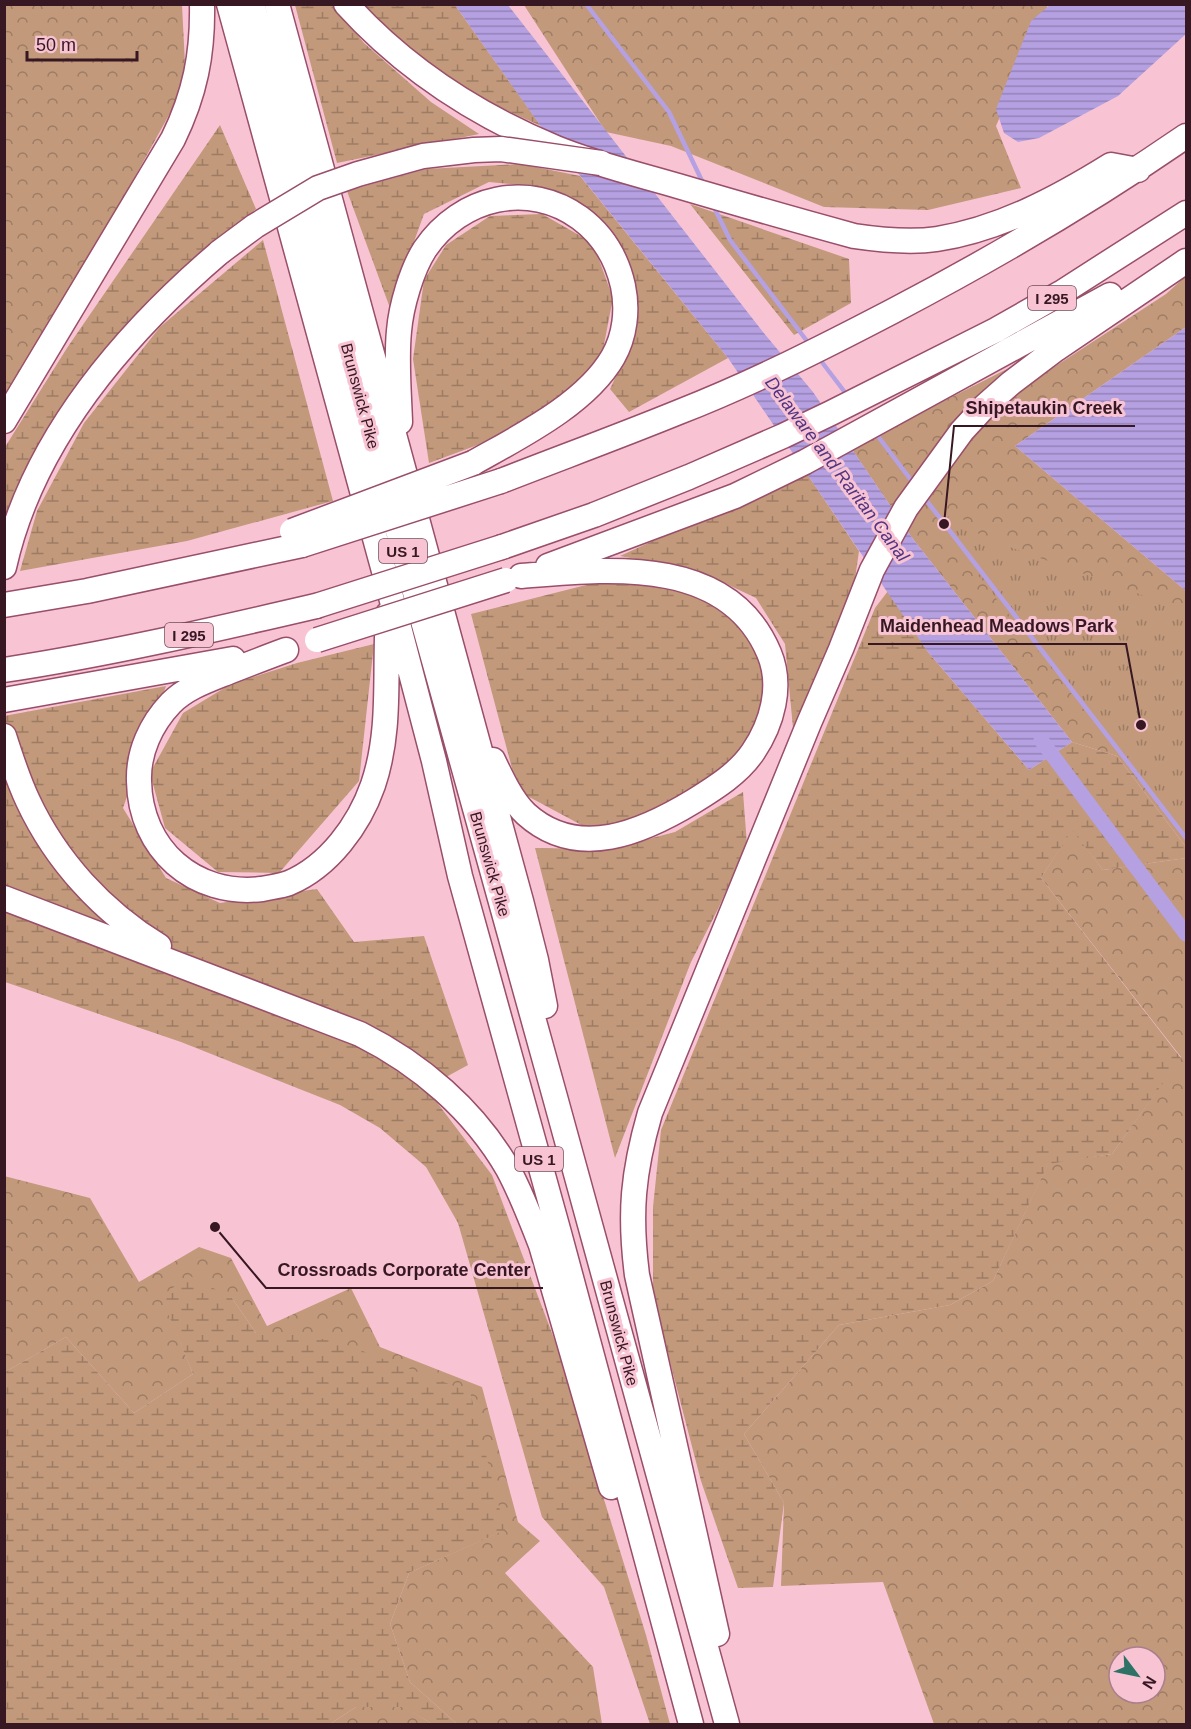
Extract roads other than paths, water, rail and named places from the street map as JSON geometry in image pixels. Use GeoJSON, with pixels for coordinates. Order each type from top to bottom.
{"type":"FeatureCollection","features":[{"type":"Feature","properties":{"kind":"highway"},"geometry":{"type":"LineString","coordinates":[[4,421],[173,139],[185,114],[200,58],[202,4]]}},
{"type":"Feature","properties":{"kind":"highway","name":"Brunswick Pike"},"geometry":{"type":"LineString","coordinates":[[229,4],[390,593],[434,761],[460,876],[691,1725]]}},
{"type":"Feature","properties":{"kind":"highway","name":"Brunswick Pike"},"geometry":{"type":"LineString","coordinates":[[252,4],[727,1725]]}},
{"type":"Feature","properties":{"kind":"highway"},"geometry":{"type":"LineString","coordinates":[[277,4],[536,960],[550,1036],[555,1097]]}},
{"type":"Feature","properties":{"kind":"highway"},"geometry":{"type":"LineString","coordinates":[[346,4],[396,53],[435,83],[512,129],[601,163],[854,236],[881,240],[935,239],[961,234],[990,226],[1041,204],[1111,165],[1138,170]]}},
{"type":"Feature","properties":{"kind":"highway"},"geometry":{"type":"LineString","coordinates":[[4,605],[168,575],[501,481],[680,412],[758,378],[874,321],[980,264],[1138,170],[1186,136]]}},
{"type":"Feature","properties":{"kind":"highway"},"geometry":{"type":"LineString","coordinates":[[4,567],[18,520],[50,450],[102,373],[136,332],[173,294],[220,252],[263,220],[318,188],[423,156],[501,149],[601,163]]}},
{"type":"Feature","properties":{"kind":"highway"},"geometry":{"type":"LineString","coordinates":[[297,538],[473,463],[524,434],[581,395],[602,373],[621,338],[625,319],[625,297],[621,277],[612,255],[588,224],[572,212],[553,203],[533,198],[495,199],[454,218],[425,249],[406,294],[399,330],[398,379],[402,463]]}},
{"type":"Feature","properties":{"kind":"highway","name":"I 295"},"geometry":{"type":"LineString","coordinates":[[4,670],[200,633],[316,606],[594,515],[783,436],[912,373],[996,330],[1061,293],[1186,213]]}},
{"type":"Feature","properties":{"kind":"highway"},"geometry":{"type":"LineString","coordinates":[[390,593],[387,637],[388,691],[381,757],[372,787],[361,812],[348,833],[329,856],[310,871],[288,883],[248,890],[227,889],[209,884],[176,865],[162,850],[152,834],[139,793],[139,774],[143,751],[159,717],[172,702],[188,690],[286,650],[317,640],[513,578],[735,496],[805,462],[928,395],[1110,295],[1186,249]]}},
{"type":"Feature","properties":{"kind":"highway"},"geometry":{"type":"LineString","coordinates":[[736,1725],[637,1275],[632,1213],[634,1179],[640,1146],[650,1113],[872,570],[893,530],[938,462],[985,406],[1047,355],[1186,261]]}},
{"type":"Feature","properties":{"kind":"highway"},"geometry":{"type":"LineString","coordinates":[[469,708],[505,784],[525,813],[542,825],[560,833],[579,838],[599,839],[619,836],[640,828],[676,812],[710,791],[738,769],[752,754],[764,735],[771,717],[775,697],[773,661],[754,625],[740,609],[723,596],[702,585],[642,572],[589,571],[513,578]]}},
{"type":"Feature","properties":{"kind":"highway"},"geometry":{"type":"LineString","coordinates":[[4,700],[286,650]]}},
{"type":"Feature","properties":{"kind":"highway"},"geometry":{"type":"LineString","coordinates":[[4,736],[28,802],[65,863],[119,918],[144,937],[206,974]]}},
{"type":"Feature","properties":{"kind":"highway"},"geometry":{"type":"LineString","coordinates":[[4,898],[360,1034],[387,1048],[441,1088],[491,1143],[527,1208],[541,1245],[632,1562],[683,1725]]}},
{"type":"Feature","properties":{"kind":"water"},"geometry":{"type":"Polygon","coordinates":[[[1051,4],[1186,5],[1186,34],[1118,96],[1039,138],[1018,142],[1004,133],[996,109],[1031,21],[1051,4]]]}},
{"type":"Feature","properties":{"kind":"water"},"geometry":{"type":"Polygon","coordinates":[[[455,5],[508,5],[763,332],[813,392],[913,539],[1072,742],[1029,770],[928,652],[728,358],[547,135],[455,5]]]}},
{"type":"Feature","properties":{"kind":"water"},"geometry":{"type":"Polygon","coordinates":[[[1186,327],[1186,591],[1015,446],[1186,327]]]}},
{"type":"Feature","properties":{"kind":"waterway"},"geometry":{"type":"LineString","coordinates":[[586,4],[669,112],[704,185]]}},
{"type":"Feature","properties":{"kind":"waterway"},"geometry":{"type":"LineString","coordinates":[[714,207],[730,240],[810,345]]}},
{"type":"Feature","properties":{"kind":"waterway"},"geometry":{"type":"LineString","coordinates":[[818,357],[847,395]]}},
{"type":"Feature","properties":{"kind":"waterway"},"geometry":{"type":"LineString","coordinates":[[874,431],[914,484]]}},
{"type":"Feature","properties":{"kind":"waterway"},"geometry":{"type":"LineString","coordinates":[[923,496],[1186,838]]}},
{"type":"Feature","properties":{"kind":"waterway","name":"Delaware and Raritan Canal"},"geometry":{"type":"LineString","coordinates":[[1041,740],[1186,934]]}},
{"type":"Feature","properties":{"kind":"place","name":"Shipetaukin Creek"},"geometry":{"type":"Point","coordinates":[944,524]}},
{"type":"Feature","properties":{"kind":"place","name":"Maidenhead Meadows Park"},"geometry":{"type":"Point","coordinates":[1141,725]}},
{"type":"Feature","properties":{"kind":"place","name":"Crossroads Corporate Center"},"geometry":{"type":"Point","coordinates":[215,1227]}}]}
